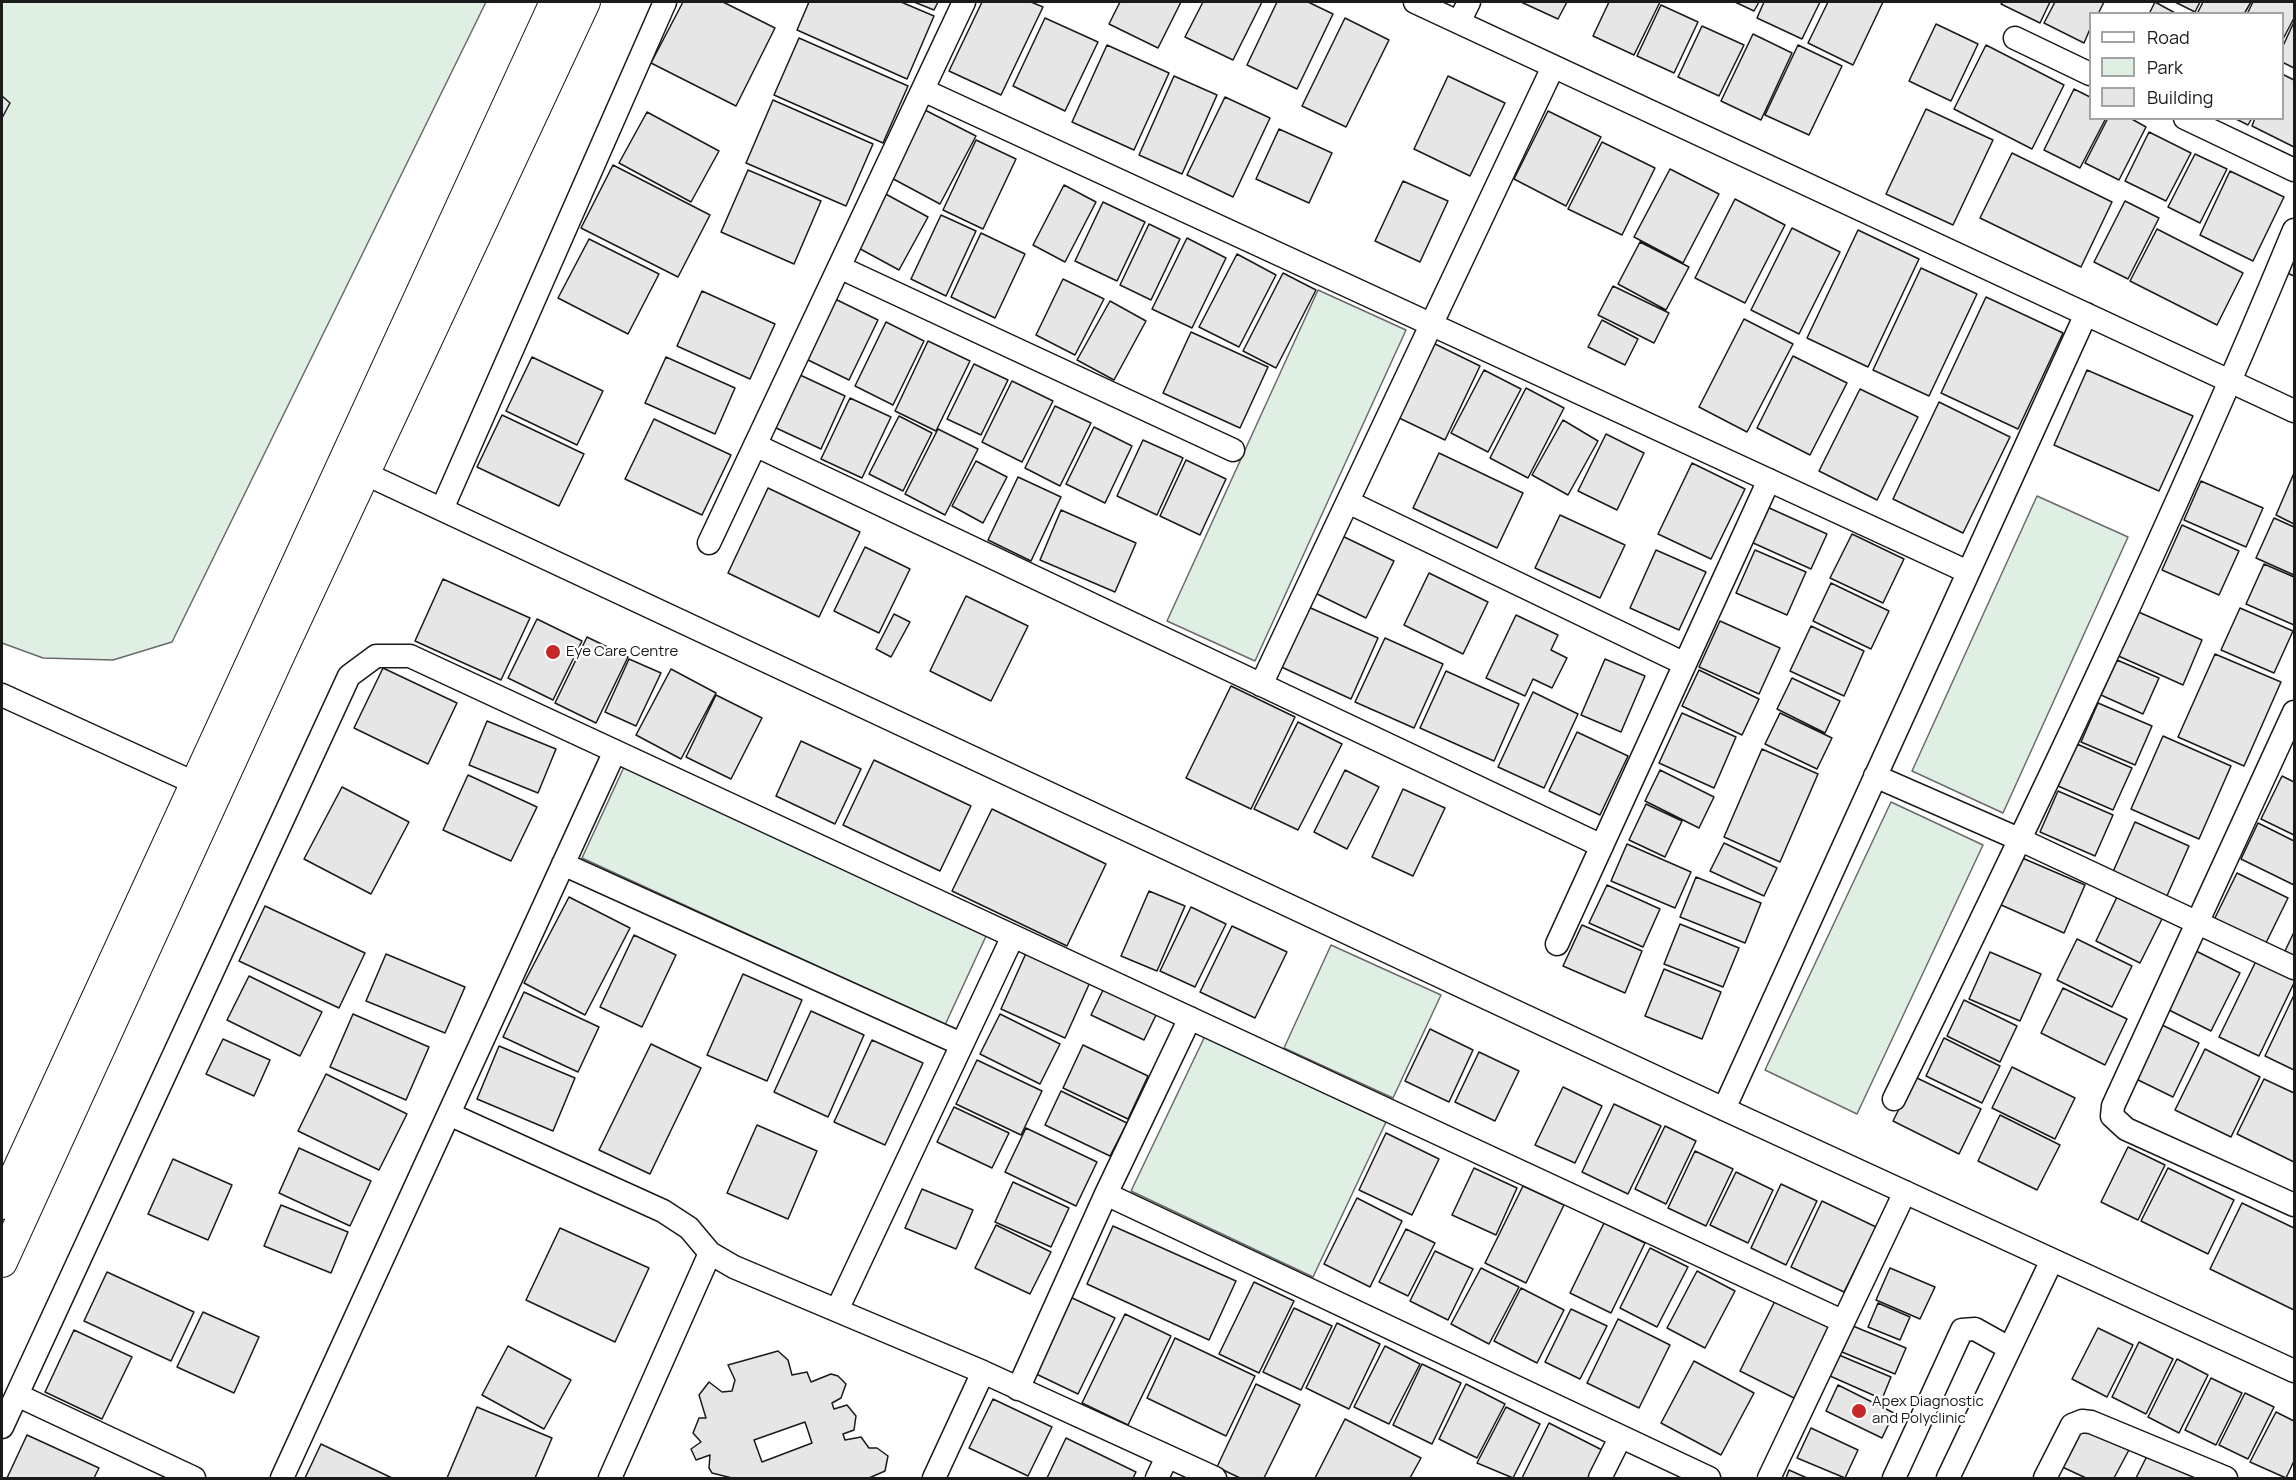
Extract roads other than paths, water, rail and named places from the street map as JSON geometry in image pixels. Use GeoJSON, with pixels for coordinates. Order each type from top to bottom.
{"type":"FeatureCollection","features":[{"type":"Feature","properties":{"kind":"main road"},"geometry":{"type":"LineString","coordinates":[[2,1263],[207,788],[354,468],[555,2]]}},
{"type":"Feature","properties":{"kind":"main road"},"geometry":{"type":"LineString","coordinates":[[354,468],[585,2]]}},
{"type":"Feature","properties":{"kind":"main road"},"geometry":{"type":"LineString","coordinates":[[2,1204],[207,788]]}},
{"type":"Feature","properties":{"kind":"street"},"geometry":{"type":"LineString","coordinates":[[442,509],[664,2]]}},
{"type":"Feature","properties":{"kind":"street"},"geometry":{"type":"LineString","coordinates":[[709,543],[964,2]]}},
{"type":"Feature","properties":{"kind":"street"},"geometry":{"type":"LineString","coordinates":[[1414,2],[2295,411]]}},
{"type":"Feature","properties":{"kind":"street"},"geometry":{"type":"LineString","coordinates":[[1460,22],[1469,2]]}},
{"type":"Feature","properties":{"kind":"street"},"geometry":{"type":"LineString","coordinates":[[2015,38],[2089,73]]}},
{"type":"Feature","properties":{"kind":"street"},"geometry":{"type":"LineString","coordinates":[[1261,685],[1553,67]]}},
{"type":"Feature","properties":{"kind":"street"},"geometry":{"type":"LineString","coordinates":[[923,90],[1968,572]]}},
{"type":"Feature","properties":{"kind":"street"},"geometry":{"type":"LineString","coordinates":[[2190,120],[2295,170]]}},
{"type":"Feature","properties":{"kind":"street"},"geometry":{"type":"LineString","coordinates":[[1894,1099],[2021,840],[2232,381],[2295,230]]}},
{"type":"Feature","properties":{"kind":"street"},"geometry":{"type":"LineString","coordinates":[[839,267],[1233,450]]}},
{"type":"Feature","properties":{"kind":"street"},"geometry":{"type":"LineString","coordinates":[[1724,1109],[2086,314]]}},
{"type":"Feature","properties":{"kind":"street"},"geometry":{"type":"LineString","coordinates":[[755,446],[1602,846]]}},
{"type":"Feature","properties":{"kind":"street"},"geometry":{"type":"LineString","coordinates":[[354,468],[1724,1109],[2295,1371]]}},
{"type":"Feature","properties":{"kind":"street"},"geometry":{"type":"LineString","coordinates":[[1557,944],[1769,480]]}},
{"type":"Feature","properties":{"kind":"street"},"geometry":{"type":"LineString","coordinates":[[1348,502],[1685,664]]}},
{"type":"Feature","properties":{"kind":"street"},"geometry":{"type":"LineString","coordinates":[[2,1427],[349,676],[376,656],[410,656],[1842,1321]]}},
{"type":"Feature","properties":{"kind":"street"},"geometry":{"type":"LineString","coordinates":[[2,695],[207,788]]}},
{"type":"Feature","properties":{"kind":"street"},"geometry":{"type":"LineString","coordinates":[[2295,712],[2114,1106],[2112,1116],[2126,1129],[2295,1205]]}},
{"type":"Feature","properties":{"kind":"street"},"geometry":{"type":"LineString","coordinates":[[282,1479],[615,751]]}},
{"type":"Feature","properties":{"kind":"street"},"geometry":{"type":"LineString","coordinates":[[1875,776],[2021,840],[2295,968]]}},
{"type":"Feature","properties":{"kind":"street"},"geometry":{"type":"LineString","coordinates":[[563,864],[961,1044]]}},
{"type":"Feature","properties":{"kind":"street"},"geometry":{"type":"LineString","coordinates":[[837,1310],[1013,936]]}},
{"type":"Feature","properties":{"kind":"street"},"geometry":{"type":"LineString","coordinates":[[1018,1389],[1106,1194],[1190,1018]]}},
{"type":"Feature","properties":{"kind":"street"},"geometry":{"type":"LineString","coordinates":[[449,1114],[663,1211],[688,1227],[710,1252],[734,1267],[983,1372],[1215,1479]]}},
{"type":"Feature","properties":{"kind":"street"},"geometry":{"type":"LineString","coordinates":[[1769,1479],[1905,1192]]}},
{"type":"Feature","properties":{"kind":"street"},"geometry":{"type":"LineString","coordinates":[[1106,1194],[1709,1479]]}},
{"type":"Feature","properties":{"kind":"street"},"geometry":{"type":"LineString","coordinates":[[610,1479],[710,1252]]}},
{"type":"Feature","properties":{"kind":"street"},"geometry":{"type":"LineString","coordinates":[[1948,1479],[2052,1260]]}},
{"type":"Feature","properties":{"kind":"street"},"geometry":{"type":"LineString","coordinates":[[1894,1479],[1962,1330],[1975,1329],[2009,1348]]}},
{"type":"Feature","properties":{"kind":"street"},"geometry":{"type":"LineString","coordinates":[[934,1479],[983,1372]]}},
{"type":"Feature","properties":{"kind":"street"},"geometry":{"type":"LineString","coordinates":[[17,1395],[194,1479]]}},
{"type":"Feature","properties":{"kind":"street"},"geometry":{"type":"LineString","coordinates":[[2045,1479],[2072,1425],[2082,1421],[2091,1422],[2225,1478]]}},
{"type":"Feature","properties":{"kind":"street"},"geometry":{"type":"LineString","coordinates":[[1600,1479],[1620,1438]]}},
{"type":"Feature","properties":{"kind":"street"},"geometry":{"type":"LineString","coordinates":[[1157,1479],[1167,1457]]}},
{"type":"Feature","properties":{"kind":"place","name":"Eye Care Centre"},"geometry":{"type":"Point","coordinates":[553,652]}},
{"type":"Feature","properties":{"kind":"place","name":"Apex Diagnostic and Polyclinic"},"geometry":{"type":"Point","coordinates":[1859,1411]}}]}
